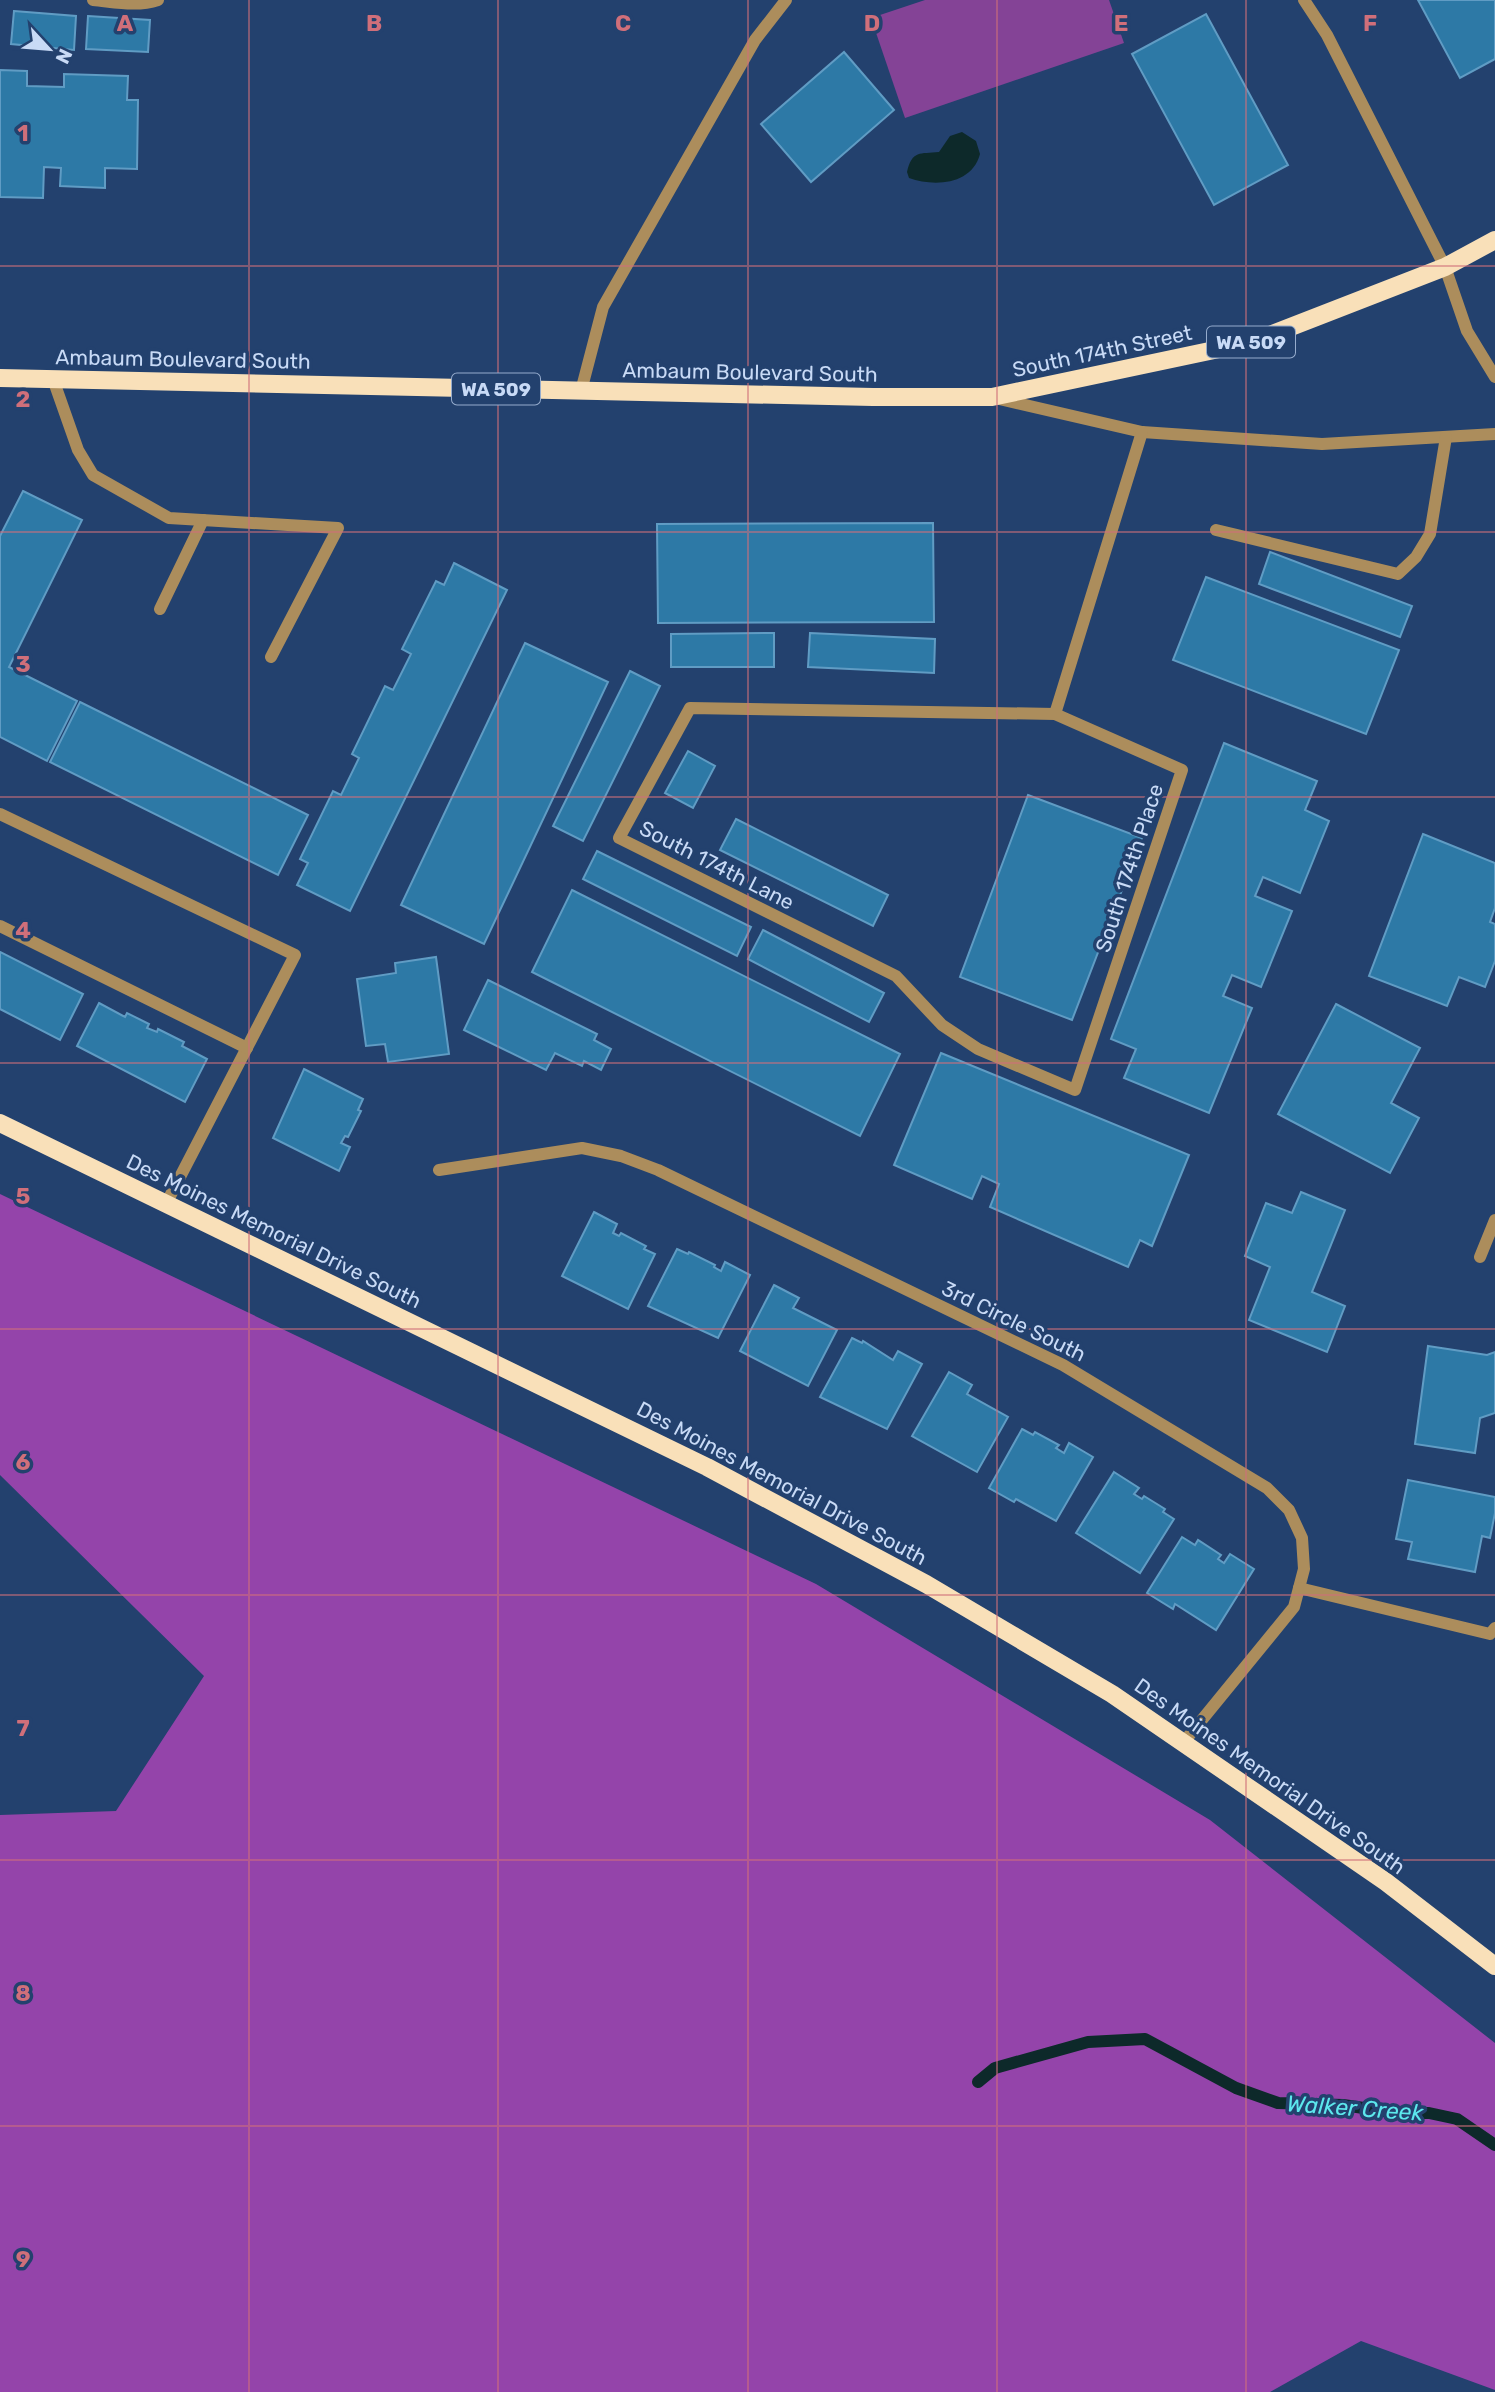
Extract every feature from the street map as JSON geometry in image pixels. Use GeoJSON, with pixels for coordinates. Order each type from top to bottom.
{"type":"FeatureCollection","features":[{"type":"Feature","properties":{"kind":"main road","name":"South 174th Street"},"geometry":{"type":"LineString","coordinates":[[992,397],[1252,342],[1445,267],[1495,240]]}},
{"type":"Feature","properties":{"kind":"main road","name":"Ambaum Boulevard South"},"geometry":{"type":"LineString","coordinates":[[0,377],[859,397],[992,397]]}},
{"type":"Feature","properties":{"kind":"main road","name":"Des Moines Memorial Drive South"},"geometry":{"type":"LineString","coordinates":[[0,1123],[720,1473],[926,1584],[1112,1694],[1386,1882],[1495,1966]]}},
{"type":"Feature","properties":{"kind":"street"},"geometry":{"type":"LineString","coordinates":[[93,0],[126,4],[158,0]]}},
{"type":"Feature","properties":{"kind":"street"},"geometry":{"type":"LineString","coordinates":[[581,391],[603,307],[755,40],[786,0]]}},
{"type":"Feature","properties":{"kind":"street"},"geometry":{"type":"LineString","coordinates":[[1304,0],[1327,35],[1445,267],[1466,331],[1495,377]]}},
{"type":"Feature","properties":{"kind":"street"},"geometry":{"type":"LineString","coordinates":[[53,379],[78,450],[93,475],[169,518],[338,528],[271,657]]}},
{"type":"Feature","properties":{"kind":"street","name":"Ambaum Boulevard South"},"geometry":{"type":"LineString","coordinates":[[992,397],[1142,432],[1322,444],[1495,434]]}},
{"type":"Feature","properties":{"kind":"street"},"geometry":{"type":"LineString","coordinates":[[1055,714],[1142,432]]}},
{"type":"Feature","properties":{"kind":"street"},"geometry":{"type":"LineString","coordinates":[[1216,530],[1398,574],[1416,557],[1430,534],[1446,437]]}},
{"type":"Feature","properties":{"kind":"street"},"geometry":{"type":"LineString","coordinates":[[160,609],[203,520]]}},
{"type":"Feature","properties":{"kind":"street","name":"South 174th Lane"},"geometry":{"type":"LineString","coordinates":[[942,1025],[897,976],[619,838],[690,708],[1055,714]]}},
{"type":"Feature","properties":{"kind":"street","name":"South 174th Place"},"geometry":{"type":"LineString","coordinates":[[942,1025],[978,1049],[1075,1090],[1182,770],[1055,714]]}},
{"type":"Feature","properties":{"kind":"street"},"geometry":{"type":"LineString","coordinates":[[0,814],[295,955],[166,1204]]}},
{"type":"Feature","properties":{"kind":"street"},"geometry":{"type":"LineString","coordinates":[[0,926],[247,1048]]}},
{"type":"Feature","properties":{"kind":"street","name":"3rd Circle South"},"geometry":{"type":"LineString","coordinates":[[439,1170],[582,1148],[621,1156],[658,1170],[1063,1365],[1267,1488],[1289,1510],[1302,1538],[1304,1569],[1294,1607],[1183,1743]]}},
{"type":"Feature","properties":{"kind":"street"},"geometry":{"type":"LineString","coordinates":[[1480,1257],[1495,1220]]}},
{"type":"Feature","properties":{"kind":"street"},"geometry":{"type":"LineString","coordinates":[[1299,1588],[1490,1634],[1495,1628]]}},
{"type":"Feature","properties":{"kind":"shaded area"},"geometry":{"type":"Polygon","coordinates":[[[925,0],[1109,0],[1124,43],[905,118],[871,18],[925,0]]]}},
{"type":"Feature","properties":{"kind":"shaded area"},"geometry":{"type":"Polygon","coordinates":[[[962,132],[976,141],[980,154],[969,172],[961,178],[940,183],[909,178],[907,172],[914,157],[922,153],[939,152],[950,136],[962,132]]]}},
{"type":"Feature","properties":{"kind":"shaded area"},"geometry":{"type":"Polygon","coordinates":[[[0,1194],[816,1584],[1210,1820],[1495,2043],[1495,2390],[1361,2341],[1270,2392],[0,2392],[0,1815],[116,1811],[204,1676],[0,1475],[0,1194]]]}},
{"type":"Feature","properties":{"kind":"building"},"geometry":{"type":"Polygon","coordinates":[[[1418,0],[1495,0],[1495,59],[1460,78],[1418,0]]]}},
{"type":"Feature","properties":{"kind":"building"},"geometry":{"type":"Polygon","coordinates":[[[14,11],[76,16],[74,50],[11,44],[14,11]]]}},
{"type":"Feature","properties":{"kind":"building"},"geometry":{"type":"Polygon","coordinates":[[[1206,14],[1288,165],[1214,205],[1132,54],[1206,14]]]}},
{"type":"Feature","properties":{"kind":"building"},"geometry":{"type":"Polygon","coordinates":[[[88,16],[150,20],[148,52],[86,49],[88,16]]]}},
{"type":"Feature","properties":{"kind":"building"},"geometry":{"type":"Polygon","coordinates":[[[844,52],[894,110],[811,182],[761,124],[844,52]]]}},
{"type":"Feature","properties":{"kind":"building"},"geometry":{"type":"Polygon","coordinates":[[[0,70],[27,71],[27,86],[64,87],[64,74],[128,76],[127,100],[138,100],[137,169],[105,168],[105,188],[60,186],[61,168],[44,167],[43,198],[0,197],[0,70]]]}},
{"type":"Feature","properties":{"kind":"building"},"geometry":{"type":"Polygon","coordinates":[[[23,491],[82,520],[9,667],[77,701],[47,761],[0,737],[0,536],[23,491]]]}},
{"type":"Feature","properties":{"kind":"building"},"geometry":{"type":"Polygon","coordinates":[[[933,523],[934,622],[658,623],[657,524],[933,523]]]}},
{"type":"Feature","properties":{"kind":"building"},"geometry":{"type":"Polygon","coordinates":[[[1270,552],[1412,606],[1400,637],[1259,584],[1270,552]]]}},
{"type":"Feature","properties":{"kind":"building"},"geometry":{"type":"Polygon","coordinates":[[[454,563],[507,590],[350,911],[297,885],[308,863],[300,859],[333,791],[341,795],[359,758],[352,754],[385,686],[393,690],[411,654],[402,649],[436,581],[444,585],[454,563]]]}},
{"type":"Feature","properties":{"kind":"building"},"geometry":{"type":"Polygon","coordinates":[[[1206,577],[1399,650],[1366,734],[1173,660],[1206,577]]]}},
{"type":"Feature","properties":{"kind":"building"},"geometry":{"type":"Polygon","coordinates":[[[774,633],[774,667],[671,667],[671,634],[774,633]]]}},
{"type":"Feature","properties":{"kind":"building"},"geometry":{"type":"Polygon","coordinates":[[[810,633],[935,639],[934,673],[808,667],[810,633]]]}},
{"type":"Feature","properties":{"kind":"building"},"geometry":{"type":"Polygon","coordinates":[[[525,643],[608,682],[484,944],[401,905],[525,643]]]}},
{"type":"Feature","properties":{"kind":"building"},"geometry":{"type":"Polygon","coordinates":[[[630,671],[660,686],[583,841],[553,826],[630,671]]]}},
{"type":"Feature","properties":{"kind":"building"},"geometry":{"type":"Polygon","coordinates":[[[80,702],[308,815],[278,875],[50,762],[80,702]]]}},
{"type":"Feature","properties":{"kind":"building"},"geometry":{"type":"Polygon","coordinates":[[[1224,743],[1317,781],[1305,810],[1329,821],[1300,893],[1263,877],[1255,896],[1292,911],[1261,987],[1232,975],[1223,996],[1252,1008],[1209,1113],[1124,1078],[1136,1049],[1111,1039],[1224,743]]]}},
{"type":"Feature","properties":{"kind":"building"},"geometry":{"type":"Polygon","coordinates":[[[688,751],[715,766],[693,808],[665,793],[688,751]]]}},
{"type":"Feature","properties":{"kind":"building"},"geometry":{"type":"Polygon","coordinates":[[[1028,795],[1142,838],[1072,1020],[960,977],[1028,795]]]}},
{"type":"Feature","properties":{"kind":"building"},"geometry":{"type":"Polygon","coordinates":[[[736,819],[888,895],[873,926],[720,850],[736,819]]]}},
{"type":"Feature","properties":{"kind":"building"},"geometry":{"type":"Polygon","coordinates":[[[1423,834],[1495,863],[1495,908],[1490,922],[1495,924],[1495,961],[1485,987],[1459,977],[1447,1006],[1369,976],[1423,834]]]}},
{"type":"Feature","properties":{"kind":"building"},"geometry":{"type":"Polygon","coordinates":[[[597,851],[751,927],[737,956],[583,879],[597,851]]]}},
{"type":"Feature","properties":{"kind":"building"},"geometry":{"type":"Polygon","coordinates":[[[572,890],[900,1054],[860,1136],[532,972],[572,890]]]}},
{"type":"Feature","properties":{"kind":"building"},"geometry":{"type":"Polygon","coordinates":[[[763,930],[884,993],[869,1022],[748,959],[763,930]]]}},
{"type":"Feature","properties":{"kind":"building"},"geometry":{"type":"Polygon","coordinates":[[[0,952],[83,994],[60,1040],[0,1009],[0,952]]]}},
{"type":"Feature","properties":{"kind":"building"},"geometry":{"type":"Polygon","coordinates":[[[436,957],[449,1054],[388,1062],[385,1044],[366,1046],[357,979],[396,973],[395,963],[436,957]]]}},
{"type":"Feature","properties":{"kind":"building"},"geometry":{"type":"Polygon","coordinates":[[[488,980],[597,1034],[594,1040],[611,1049],[601,1070],[584,1061],[582,1066],[555,1053],[546,1070],[464,1030],[488,980]]]}},
{"type":"Feature","properties":{"kind":"building"},"geometry":{"type":"Polygon","coordinates":[[[99,1003],[125,1017],[127,1013],[149,1024],[147,1028],[157,1032],[158,1029],[184,1042],[182,1046],[207,1059],[185,1102],[77,1046],[99,1003]]]}},
{"type":"Feature","properties":{"kind":"building"},"geometry":{"type":"Polygon","coordinates":[[[1336,1004],[1420,1048],[1391,1103],[1419,1118],[1390,1173],[1278,1114],[1336,1004]]]}},
{"type":"Feature","properties":{"kind":"building"},"geometry":{"type":"Polygon","coordinates":[[[941,1053],[1189,1155],[1152,1246],[1140,1240],[1128,1267],[990,1207],[999,1184],[982,1176],[972,1199],[894,1165],[941,1053]]]}},
{"type":"Feature","properties":{"kind":"building"},"geometry":{"type":"Polygon","coordinates":[[[304,1069],[363,1099],[358,1110],[361,1111],[348,1137],[345,1136],[341,1143],[350,1147],[339,1171],[273,1138],[304,1069]]]}},
{"type":"Feature","properties":{"kind":"building"},"geometry":{"type":"Polygon","coordinates":[[[1301,1192],[1345,1210],[1312,1292],[1345,1306],[1327,1352],[1249,1320],[1270,1267],[1245,1256],[1266,1203],[1292,1213],[1301,1192]]]}},
{"type":"Feature","properties":{"kind":"building"},"geometry":{"type":"Polygon","coordinates":[[[594,1212],[617,1224],[613,1233],[619,1236],[621,1233],[655,1254],[628,1309],[562,1276],[594,1212]]]}},
{"type":"Feature","properties":{"kind":"building"},"geometry":{"type":"Polygon","coordinates":[[[677,1249],[715,1265],[714,1267],[721,1271],[725,1262],[750,1275],[718,1338],[648,1306],[677,1249]]]}},
{"type":"Feature","properties":{"kind":"building"},"geometry":{"type":"Polygon","coordinates":[[[774,1285],[799,1298],[793,1308],[837,1330],[808,1386],[740,1351],[774,1285]]]}},
{"type":"Feature","properties":{"kind":"building"},"geometry":{"type":"Polygon","coordinates":[[[852,1338],[862,1343],[863,1341],[893,1360],[898,1351],[922,1364],[887,1429],[820,1397],[852,1338]]]}},
{"type":"Feature","properties":{"kind":"building"},"geometry":{"type":"Polygon","coordinates":[[[1428,1346],[1487,1355],[1495,1352],[1495,1413],[1480,1418],[1475,1453],[1415,1444],[1428,1346]]]}},
{"type":"Feature","properties":{"kind":"building"},"geometry":{"type":"Polygon","coordinates":[[[949,1372],[972,1385],[967,1394],[1008,1417],[977,1472],[912,1436],[949,1372]]]}},
{"type":"Feature","properties":{"kind":"building"},"geometry":{"type":"Polygon","coordinates":[[[1022,1429],[1033,1435],[1035,1432],[1059,1445],[1056,1448],[1064,1453],[1069,1443],[1093,1457],[1056,1521],[989,1488],[1022,1429]]]}},
{"type":"Feature","properties":{"kind":"building"},"geometry":{"type":"Polygon","coordinates":[[[1114,1472],[1139,1488],[1134,1494],[1142,1499],[1144,1496],[1165,1509],[1163,1512],[1174,1519],[1140,1573],[1076,1533],[1114,1472]]]}},
{"type":"Feature","properties":{"kind":"building"},"geometry":{"type":"Polygon","coordinates":[[[1408,1480],[1495,1497],[1490,1538],[1482,1536],[1475,1572],[1408,1559],[1412,1542],[1396,1539],[1408,1480]]]}},
{"type":"Feature","properties":{"kind":"building"},"geometry":{"type":"Polygon","coordinates":[[[1182,1537],[1195,1545],[1198,1540],[1221,1555],[1218,1559],[1224,1563],[1230,1554],[1254,1569],[1216,1630],[1175,1604],[1173,1609],[1147,1593],[1182,1537]]]}},
{"type":"Feature","properties":{"kind":"waterway","name":"Walker Creek"},"geometry":{"type":"LineString","coordinates":[[978,2082],[995,2068],[1088,2042],[1145,2039],[1236,2088],[1278,2103],[1343,2105],[1398,2113],[1429,2113],[1457,2119],[1495,2145]]}}]}
